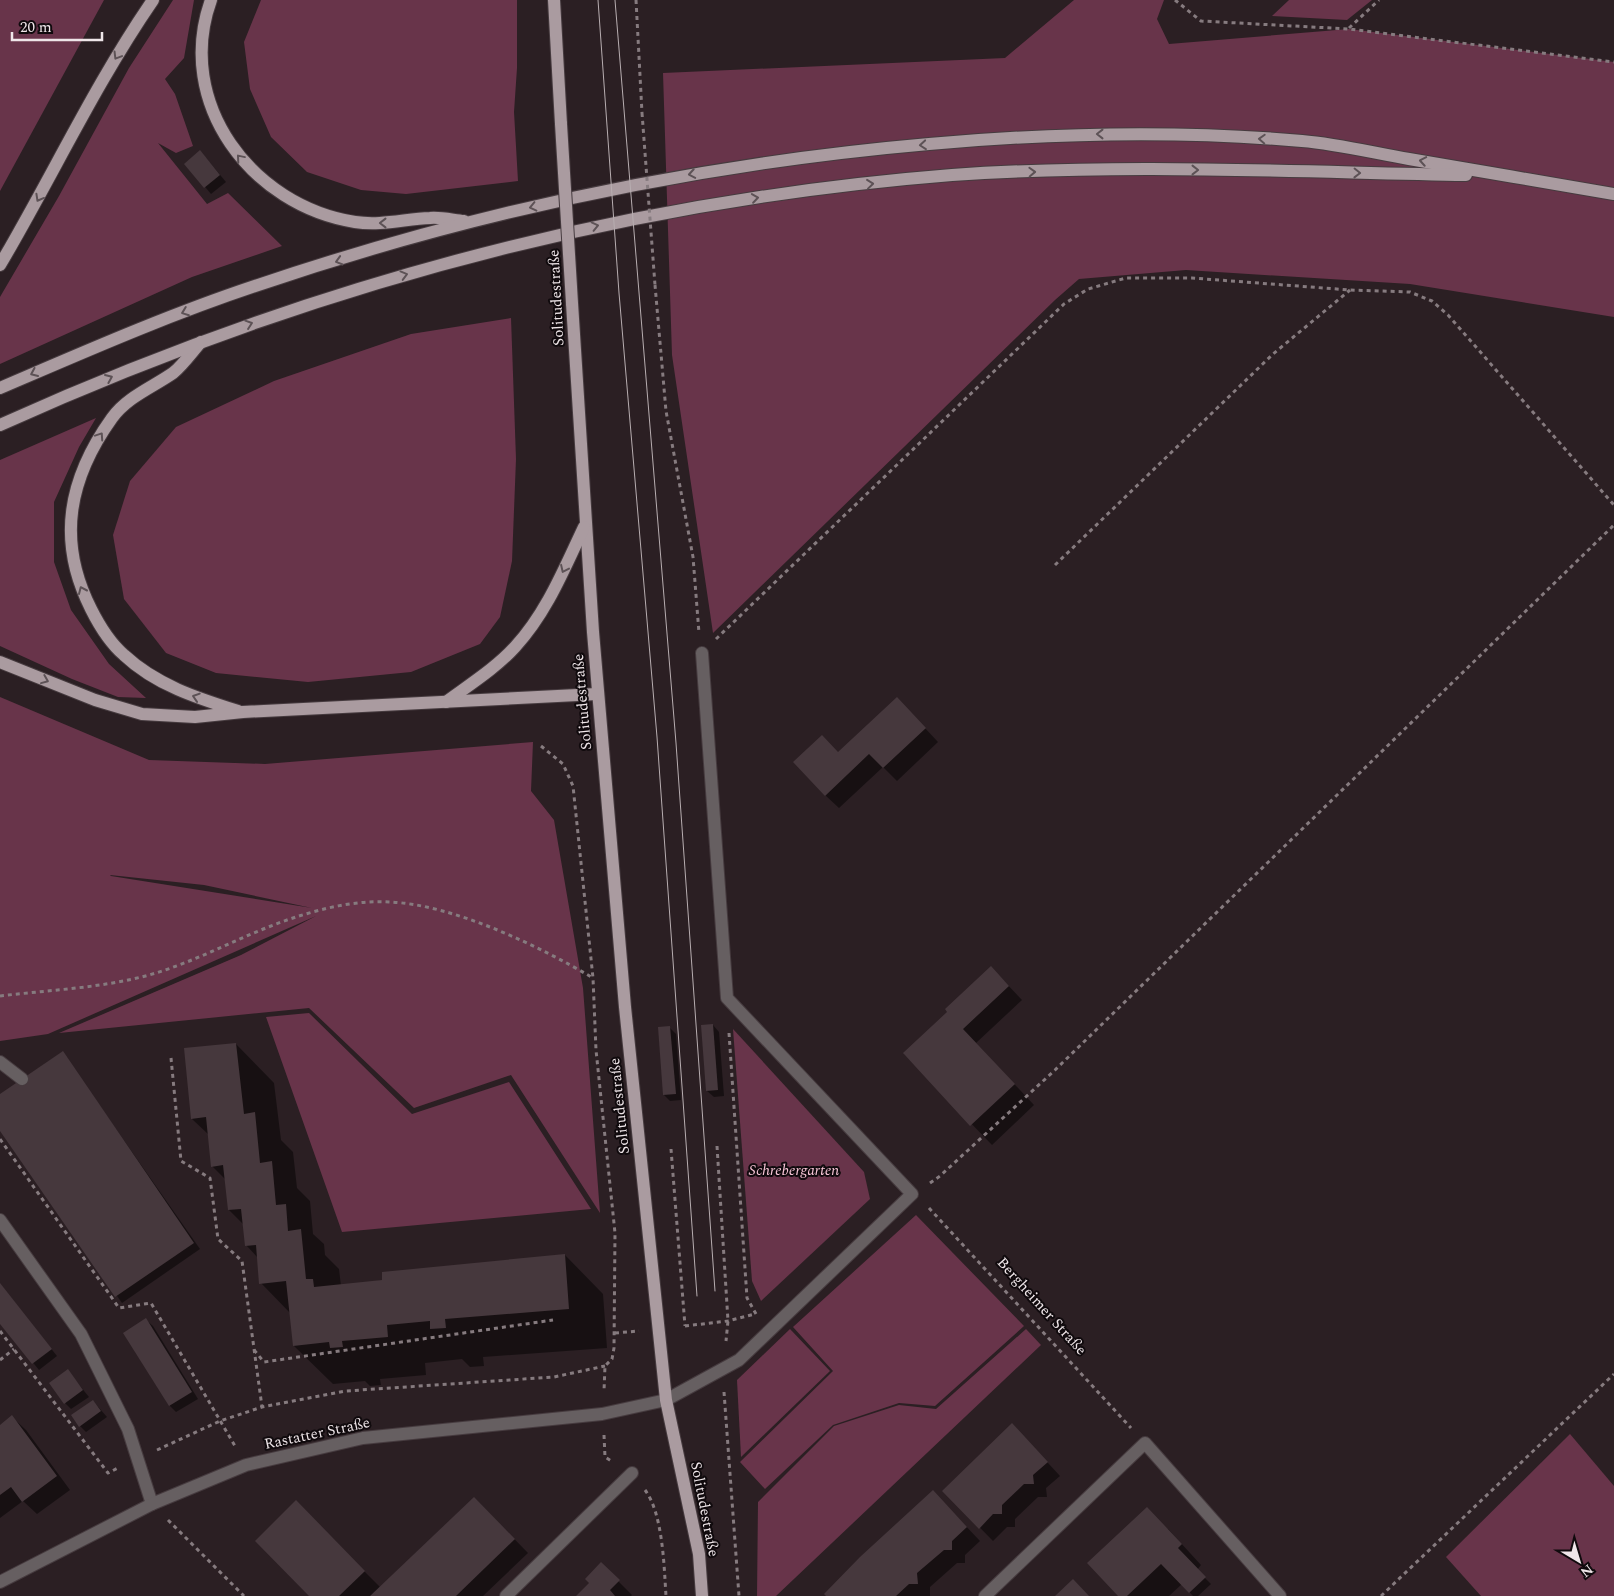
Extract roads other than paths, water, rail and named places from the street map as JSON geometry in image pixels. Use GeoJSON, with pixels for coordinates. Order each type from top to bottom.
{"type":"FeatureCollection","features":[{"type":"Feature","properties":{"kind":"main road"},"geometry":{"type":"LineString","coordinates":[[0,265],[28,218],[97,90],[153,0]]}},
{"type":"Feature","properties":{"kind":"main road"},"geometry":{"type":"LineString","coordinates":[[211,0],[206,16],[201,49],[213,108],[228,143],[242,161],[268,185],[294,203],[322,215],[356,222],[388,223],[431,218],[469,222]]}},
{"type":"Feature","properties":{"kind":"main road","name":"Solitudestraße"},"geometry":{"type":"LineString","coordinates":[[554,0],[585,525],[597,694],[625,1006],[666,1400],[699,1554],[702,1596]]}},
{"type":"Feature","properties":{"kind":"main road"},"geometry":{"type":"LineString","coordinates":[[0,388],[86,351],[254,286],[469,222],[644,182],[722,168],[852,151],[971,140],[1097,133],[1305,141],[1614,194]]}},
{"type":"Feature","properties":{"kind":"main road"},"geometry":{"type":"LineString","coordinates":[[0,425],[202,340],[379,282],[598,225],[701,205],[822,189],[954,175],[1097,170],[1506,176]]}},
{"type":"Feature","properties":{"kind":"main road"},"geometry":{"type":"LineString","coordinates":[[202,340],[174,372],[150,385],[114,416],[92,448],[78,481],[70,518],[72,556],[80,586],[98,623],[123,654],[149,674],[183,693],[243,712]]}},
{"type":"Feature","properties":{"kind":"main road"},"geometry":{"type":"LineString","coordinates":[[446,702],[499,662],[531,628],[546,606],[585,525]]}},
{"type":"Feature","properties":{"kind":"main road"},"geometry":{"type":"LineString","coordinates":[[0,662],[95,700],[142,714],[195,717],[243,712],[597,694]]}},
{"type":"Feature","properties":{"kind":"street"},"geometry":{"type":"LineString","coordinates":[[666,1400],[739,1360],[912,1194],[727,998],[702,653]]}},
{"type":"Feature","properties":{"kind":"street"},"geometry":{"type":"LineString","coordinates":[[0,1062],[22,1079]]}},
{"type":"Feature","properties":{"kind":"street"},"geometry":{"type":"LineString","coordinates":[[0,1220],[81,1334],[128,1429],[152,1504]]}},
{"type":"Feature","properties":{"kind":"street","name":"Rastatter Straße"},"geometry":{"type":"LineString","coordinates":[[0,1582],[152,1504],[246,1465],[363,1438],[602,1414],[666,1400]]}},
{"type":"Feature","properties":{"kind":"street"},"geometry":{"type":"LineString","coordinates":[[985,1596],[1145,1443],[1280,1596]]}},
{"type":"Feature","properties":{"kind":"street"},"geometry":{"type":"LineString","coordinates":[[506,1596],[632,1473]]}},
{"type":"Feature","properties":{"kind":"tram line"},"geometry":{"type":"LineString","coordinates":[[598,0],[619,293],[657,737],[697,1296]]}},
{"type":"Feature","properties":{"kind":"tram line"},"geometry":{"type":"LineString","coordinates":[[615,0],[676,743],[715,1291]]}},
{"type":"Feature","properties":{"kind":"park label","name":"Schrebergarten"},"geometry":{"type":"Point","coordinates":[794,1170]}}]}
